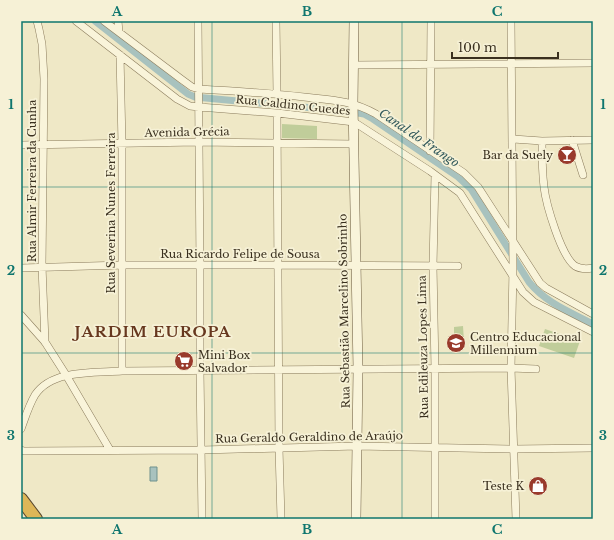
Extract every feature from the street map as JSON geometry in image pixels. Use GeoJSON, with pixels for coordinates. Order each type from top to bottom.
{"type":"FeatureCollection","features":[{"type":"Feature","properties":{"kind":"highway"},"geometry":{"type":"LineString","coordinates":[[21,499],[32,514],[44,519]]}},
{"type":"Feature","properties":{"kind":"street","name":"Rua Almir Ferreira da Cunha"},"geometry":{"type":"LineString","coordinates":[[36,21],[42,44],[44,79],[42,266],[45,342]]}},
{"type":"Feature","properties":{"kind":"street","name":"Rua Galdino Guedes"},"geometry":{"type":"LineString","coordinates":[[76,21],[177,99],[190,106],[277,113],[354,122],[455,189],[465,200],[523,292],[534,302],[593,332]]}},
{"type":"Feature","properties":{"kind":"street","name":"Rua Galdino Guedes"},"geometry":{"type":"LineString","coordinates":[[104,21],[192,87],[199,89],[277,94],[353,104],[363,107],[376,114],[471,179],[513,245],[540,283],[546,288],[593,314]]}},
{"type":"Feature","properties":{"kind":"street"},"geometry":{"type":"LineString","coordinates":[[118,21],[118,32]]}},
{"type":"Feature","properties":{"kind":"street"},"geometry":{"type":"LineString","coordinates":[[198,21],[202,519]]}},
{"type":"Feature","properties":{"kind":"street"},"geometry":{"type":"LineString","coordinates":[[276,21],[277,94]]}},
{"type":"Feature","properties":{"kind":"street","name":"Rua Sebastião Marcelino Sobrinho"},"geometry":{"type":"LineString","coordinates":[[354,21],[353,104],[358,369],[356,519]]}},
{"type":"Feature","properties":{"kind":"street"},"geometry":{"type":"LineString","coordinates":[[430,150],[432,65],[431,21]]}},
{"type":"Feature","properties":{"kind":"street"},"geometry":{"type":"LineString","coordinates":[[511,21],[513,139],[511,368],[516,519]]}},
{"type":"Feature","properties":{"kind":"street","name":"Rua Severina Nunes Ferreira"},"geometry":{"type":"LineString","coordinates":[[120,55],[123,265],[122,371]]}},
{"type":"Feature","properties":{"kind":"street"},"geometry":{"type":"LineString","coordinates":[[354,65],[593,63]]}},
{"type":"Feature","properties":{"kind":"street"},"geometry":{"type":"LineString","coordinates":[[277,113],[279,448],[281,519]]}},
{"type":"Feature","properties":{"kind":"street"},"geometry":{"type":"LineString","coordinates":[[513,139],[593,140]]}},
{"type":"Feature","properties":{"kind":"street"},"geometry":{"type":"LineString","coordinates":[[542,140],[544,188],[550,213],[563,250],[571,262],[580,268],[593,268]]}},
{"type":"Feature","properties":{"kind":"street"},"geometry":{"type":"LineString","coordinates":[[572,140],[583,175]]}},
{"type":"Feature","properties":{"kind":"street","name":"Avenida Grécia"},"geometry":{"type":"LineString","coordinates":[[21,145],[198,142],[354,144]]}},
{"type":"Feature","properties":{"kind":"street","name":"Rua Edileuza Lopes Lima"},"geometry":{"type":"LineString","coordinates":[[435,175],[433,266],[436,447],[435,519]]}},
{"type":"Feature","properties":{"kind":"street","name":"Rua Ricardo Felipe de Sousa"},"geometry":{"type":"LineString","coordinates":[[21,268],[42,266],[123,265],[458,266]]}},
{"type":"Feature","properties":{"kind":"street"},"geometry":{"type":"LineString","coordinates":[[21,316],[45,342],[110,450]]}},
{"type":"Feature","properties":{"kind":"street"},"geometry":{"type":"LineString","coordinates":[[21,429],[36,393],[50,382],[66,375],[122,371],[200,370],[536,369]]}},
{"type":"Feature","properties":{"kind":"street","name":"Rua Geraldo Geraldino de Araújo"},"geometry":{"type":"LineString","coordinates":[[23,450],[202,450],[357,446],[514,449],[593,448]]}},
{"type":"Feature","properties":{"kind":"green space"},"geometry":{"type":"Polygon","coordinates":[[[282,124],[317,126],[317,139],[282,138],[282,124]]]}},
{"type":"Feature","properties":{"kind":"green space"},"geometry":{"type":"Polygon","coordinates":[[[463,326],[464,342],[454,342],[454,327],[463,326]]]}},
{"type":"Feature","properties":{"kind":"green space"},"geometry":{"type":"Polygon","coordinates":[[[545,329],[580,341],[574,358],[539,346],[545,329]]]}},
{"type":"Feature","properties":{"kind":"water"},"geometry":{"type":"Polygon","coordinates":[[[150,467],[157,467],[157,481],[150,481],[150,467]]]}},
{"type":"Feature","properties":{"kind":"waterway","name":"Canal do Frango"},"geometry":{"type":"LineString","coordinates":[[95,21],[188,94],[195,97],[346,111],[364,114],[373,119],[457,176],[471,189],[529,282],[543,296],[567,311],[593,324]]}},
{"type":"Feature","properties":{"kind":"place","name":"Bar da Suely"},"geometry":{"type":"Point","coordinates":[567,155]}},
{"type":"Feature","properties":{"kind":"place","name":"Centro Educacional Millennium"},"geometry":{"type":"Point","coordinates":[456,343]}},
{"type":"Feature","properties":{"kind":"place","name":"Mini Box Salvador"},"geometry":{"type":"Point","coordinates":[184,361]}},
{"type":"Feature","properties":{"kind":"place","name":"Teste K"},"geometry":{"type":"Point","coordinates":[538,486]}},
{"type":"Feature","properties":{"kind":"district","name":"JARDIM EUROPA"},"geometry":{"type":"Point","coordinates":[153,332]}}]}
